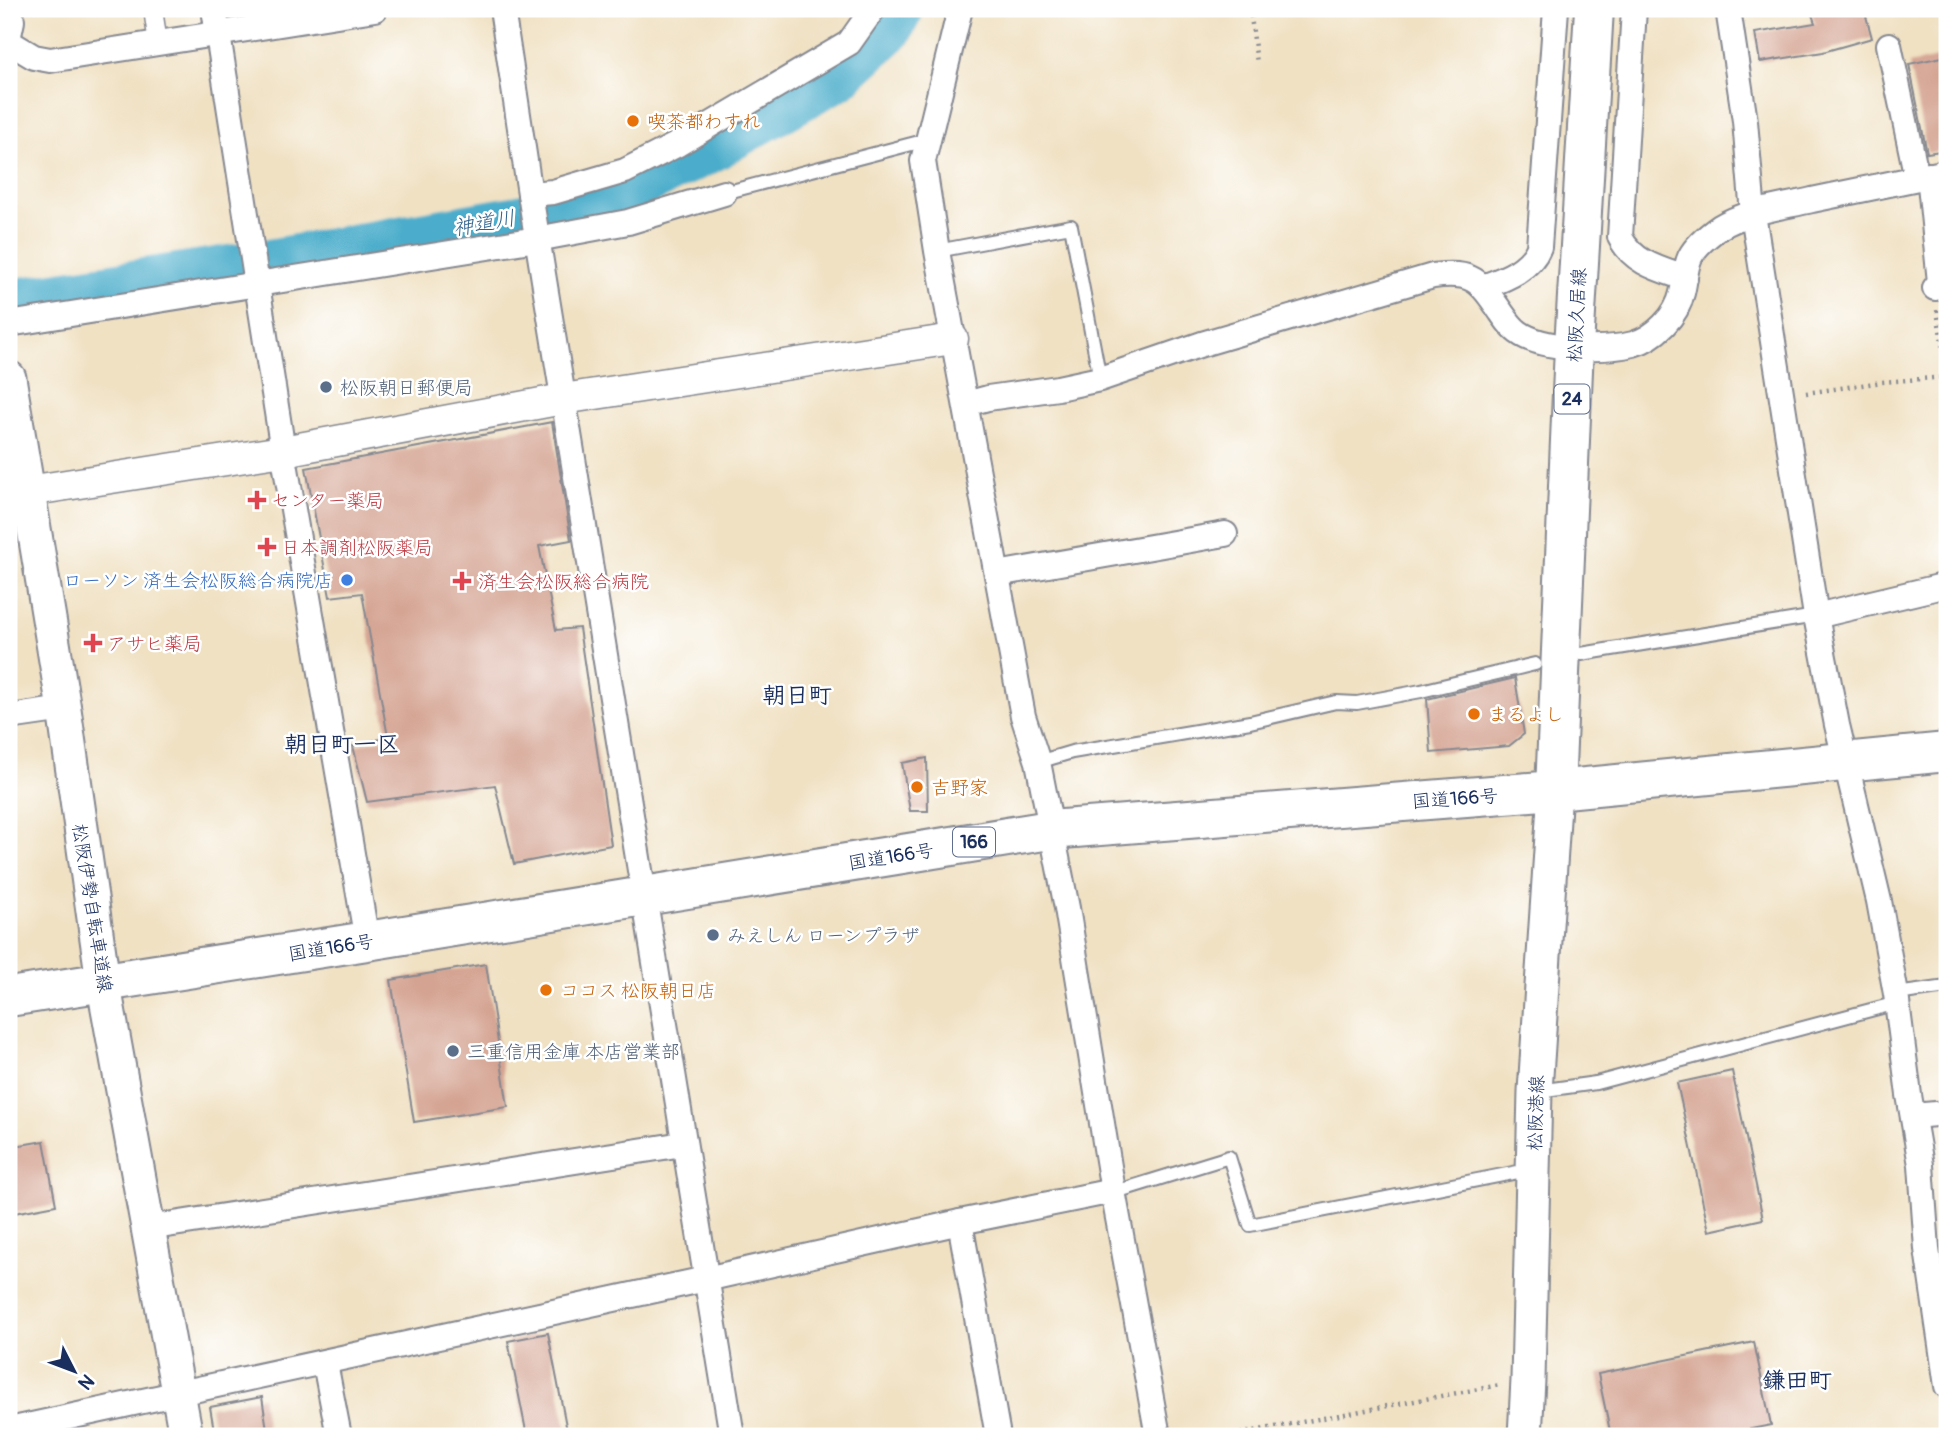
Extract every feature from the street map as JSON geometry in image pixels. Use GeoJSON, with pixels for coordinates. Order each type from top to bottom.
{"type":"FeatureCollection","features":[{"type":"Feature","properties":{"kind":"main road","name":"松阪久居線"},"geometry":{"type":"LineString","coordinates":[[1555,790],[1574,347],[1594,9]]}},
{"type":"Feature","properties":{"kind":"main road","name":"松阪伊勢自転車道線"},"geometry":{"type":"LineString","coordinates":[[9,378],[18,493],[64,709],[103,981],[186,1436]]}},
{"type":"Feature","properties":{"kind":"main road","name":"国道166号"},"geometry":{"type":"LineString","coordinates":[[9,997],[1050,830],[1555,790],[1947,752]]}},
{"type":"Feature","properties":{"kind":"main road","name":"松阪港線"},"geometry":{"type":"LineString","coordinates":[[1525,1436],[1535,1091],[1555,790]]}},
{"type":"Feature","properties":{"kind":"street"},"geometry":{"type":"LineString","coordinates":[[9,35],[12,21],[10,9]]}},
{"type":"Feature","properties":{"kind":"street"},"geometry":{"type":"LineString","coordinates":[[153,9],[158,44]]}},
{"type":"Feature","properties":{"kind":"street"},"geometry":{"type":"LineString","coordinates":[[214,9],[283,451],[367,941]]}},
{"type":"Feature","properties":{"kind":"street"},"geometry":{"type":"LineString","coordinates":[[9,42],[34,57],[50,60],[375,9]]}},
{"type":"Feature","properties":{"kind":"street"},"geometry":{"type":"LineString","coordinates":[[502,9],[732,1436]]}},
{"type":"Feature","properties":{"kind":"street"},"geometry":{"type":"LineString","coordinates":[[531,198],[625,171],[678,144],[849,43],[873,9]]}},
{"type":"Feature","properties":{"kind":"street"},"geometry":{"type":"LineString","coordinates":[[1483,287],[1524,267],[1536,255],[1539,247],[1556,9]]}},
{"type":"Feature","properties":{"kind":"street"},"geometry":{"type":"LineString","coordinates":[[1634,9],[1620,237],[1634,256],[1646,264],[1685,278]]}},
{"type":"Feature","properties":{"kind":"street"},"geometry":{"type":"LineString","coordinates":[[1728,9],[1745,121],[1753,214],[1816,616],[1880,901],[1897,999],[1921,1165],[1927,1249],[1947,1386]]}},
{"type":"Feature","properties":{"kind":"street"},"geometry":{"type":"LineString","coordinates":[[963,10],[923,161],[953,340],[1023,716],[1038,762],[1067,908],[1112,1191],[1158,1436]]}},
{"type":"Feature","properties":{"kind":"street"},"geometry":{"type":"LineString","coordinates":[[1889,45],[1931,175],[1940,282],[1935,288]]}},
{"type":"Feature","properties":{"kind":"street"},"geometry":{"type":"LineString","coordinates":[[966,404],[1100,379],[1202,344],[1433,275],[1457,273],[1469,276],[1483,287],[1517,332],[1543,342],[1574,347],[1617,347],[1635,344],[1665,325],[1682,296],[1690,257],[1710,235],[1732,221],[1931,175]]}},
{"type":"Feature","properties":{"kind":"street"},"geometry":{"type":"LineString","coordinates":[[9,324],[537,233],[628,222],[724,193]]}},
{"type":"Feature","properties":{"kind":"street"},"geometry":{"type":"LineString","coordinates":[[18,493],[283,451],[563,400],[953,340]]}},
{"type":"Feature","properties":{"kind":"street"},"geometry":{"type":"LineString","coordinates":[[997,574],[1225,534]]}},
{"type":"Feature","properties":{"kind":"street"},"geometry":{"type":"LineString","coordinates":[[1816,616],[1947,585]]}},
{"type":"Feature","properties":{"kind":"street"},"geometry":{"type":"LineString","coordinates":[[9,718],[64,709]]}},
{"type":"Feature","properties":{"kind":"street"},"geometry":{"type":"LineString","coordinates":[[1913,1116],[1947,1113]]}},
{"type":"Feature","properties":{"kind":"street"},"geometry":{"type":"LineString","coordinates":[[148,1228],[683,1144]]}},
{"type":"Feature","properties":{"kind":"street"},"geometry":{"type":"LineString","coordinates":[[9,1430],[1112,1191]]}},
{"type":"Feature","properties":{"kind":"street"},"geometry":{"type":"LineString","coordinates":[[960,1222],[998,1436]]}},
{"type":"Feature","properties":{"kind":"street"},"geometry":{"type":"LineString","coordinates":[[325,1363],[339,1436]]}},
{"type":"Feature","properties":{"kind":"lane"},"geometry":{"type":"LineString","coordinates":[[724,193],[927,140]]}},
{"type":"Feature","properties":{"kind":"lane"},"geometry":{"type":"LineString","coordinates":[[937,251],[1071,226],[1100,379]]}},
{"type":"Feature","properties":{"kind":"lane"},"geometry":{"type":"LineString","coordinates":[[1581,654],[1816,616]]}},
{"type":"Feature","properties":{"kind":"lane"},"geometry":{"type":"LineString","coordinates":[[1038,762],[1072,752],[1250,722],[1336,702],[1357,703],[1421,691],[1535,664]]}},
{"type":"Feature","properties":{"kind":"lane"},"geometry":{"type":"LineString","coordinates":[[1535,1091],[1596,1083],[1947,987]]}},
{"type":"Feature","properties":{"kind":"lane"},"geometry":{"type":"LineString","coordinates":[[1112,1191],[1229,1157],[1250,1225],[1534,1169]]}},
{"type":"Feature","properties":{"kind":"path"},"geometry":{"type":"LineString","coordinates":[[1250,9],[1257,63]]}},
{"type":"Feature","properties":{"kind":"path"},"geometry":{"type":"LineString","coordinates":[[1782,396],[1882,382],[1947,377],[1935,288]]}},
{"type":"Feature","properties":{"kind":"path"},"geometry":{"type":"LineString","coordinates":[[1227,1436],[1528,1380]]}},
{"type":"Feature","properties":{"kind":"building"},"geometry":{"type":"Polygon","coordinates":[[[1810,9],[1864,9],[1872,38],[1823,52],[1760,62],[1755,33],[1815,23],[1810,9]]]}},
{"type":"Feature","properties":{"kind":"building"},"geometry":{"type":"Polygon","coordinates":[[[1947,56],[1947,150],[1927,153],[1909,64],[1947,56]]]}},
{"type":"Feature","properties":{"kind":"building"},"geometry":{"type":"Polygon","coordinates":[[[552,422],[571,540],[539,546],[556,630],[579,628],[611,845],[514,864],[495,785],[367,802],[353,746],[388,737],[362,593],[330,597],[306,468],[552,422]]]}},
{"type":"Feature","properties":{"kind":"building","name":"まるよし"},"geometry":{"type":"Polygon","coordinates":[[[1515,678],[1524,734],[1509,746],[1431,753],[1427,699],[1515,678]]]}},
{"type":"Feature","properties":{"kind":"building","name":"吉野家"},"geometry":{"type":"Polygon","coordinates":[[[927,758],[928,811],[910,811],[902,763],[927,758]]]}},
{"type":"Feature","properties":{"kind":"building"},"geometry":{"type":"Polygon","coordinates":[[[486,964],[508,1107],[414,1122],[391,980],[486,964]]]}},
{"type":"Feature","properties":{"kind":"building"},"geometry":{"type":"Polygon","coordinates":[[[1732,1071],[1763,1219],[1709,1231],[1677,1083],[1732,1071]]]}},
{"type":"Feature","properties":{"kind":"building"},"geometry":{"type":"Polygon","coordinates":[[[44,1141],[56,1205],[9,1214],[9,1147],[44,1141]]]}},
{"type":"Feature","properties":{"kind":"building"},"geometry":{"type":"Polygon","coordinates":[[[548,1333],[568,1436],[527,1436],[508,1341],[548,1333]]]}},
{"type":"Feature","properties":{"kind":"building"},"geometry":{"type":"Polygon","coordinates":[[[1754,1342],[1771,1425],[1717,1436],[1611,1436],[1598,1374],[1754,1342]]]}},
{"type":"Feature","properties":{"kind":"building"},"geometry":{"type":"Polygon","coordinates":[[[262,1397],[268,1436],[215,1436],[210,1407],[262,1397]]]}},
{"type":"Feature","properties":{"kind":"waterway","name":"神道川"},"geometry":{"type":"LineString","coordinates":[[9,301],[274,260],[519,217],[628,192],[707,153],[839,78],[891,30],[902,9]]}},
{"type":"Feature","properties":{"kind":"place","name":"喫茶都わすれ"},"geometry":{"type":"Point","coordinates":[633,121]}},
{"type":"Feature","properties":{"kind":"place","name":"松阪朝日郵便局"},"geometry":{"type":"Point","coordinates":[326,387]}},
{"type":"Feature","properties":{"kind":"place","name":"センター薬局"},"geometry":{"type":"Point","coordinates":[257,500]}},
{"type":"Feature","properties":{"kind":"place","name":"日本調剤松阪薬局"},"geometry":{"type":"Point","coordinates":[267,547]}},
{"type":"Feature","properties":{"kind":"place","name":"ローソン 済生会松阪総合病院店"},"geometry":{"type":"Point","coordinates":[347,580]}},
{"type":"Feature","properties":{"kind":"place","name":"済生会松阪総合病院"},"geometry":{"type":"Point","coordinates":[462,581]}},
{"type":"Feature","properties":{"kind":"place","name":"アサヒ薬局"},"geometry":{"type":"Point","coordinates":[93,643]}},
{"type":"Feature","properties":{"kind":"place","name":"まるよし"},"geometry":{"type":"Point","coordinates":[1474,714]}},
{"type":"Feature","properties":{"kind":"place","name":"吉野家"},"geometry":{"type":"Point","coordinates":[917,787]}},
{"type":"Feature","properties":{"kind":"place","name":"みえしん ローンプラザ"},"geometry":{"type":"Point","coordinates":[713,935]}},
{"type":"Feature","properties":{"kind":"place","name":"ココス 松阪朝日店"},"geometry":{"type":"Point","coordinates":[546,990]}},
{"type":"Feature","properties":{"kind":"place","name":"三重信用金庫 本店営業部"},"geometry":{"type":"Point","coordinates":[453,1051]}},
{"type":"Feature","properties":{"kind":"district","name":"朝日町"},"geometry":{"type":"Point","coordinates":[797,695]}},
{"type":"Feature","properties":{"kind":"district","name":"朝日町一区"},"geometry":{"type":"Point","coordinates":[342,744]}},
{"type":"Feature","properties":{"kind":"district","name":"鎌田町"},"geometry":{"type":"Point","coordinates":[1797,1380]}}]}
